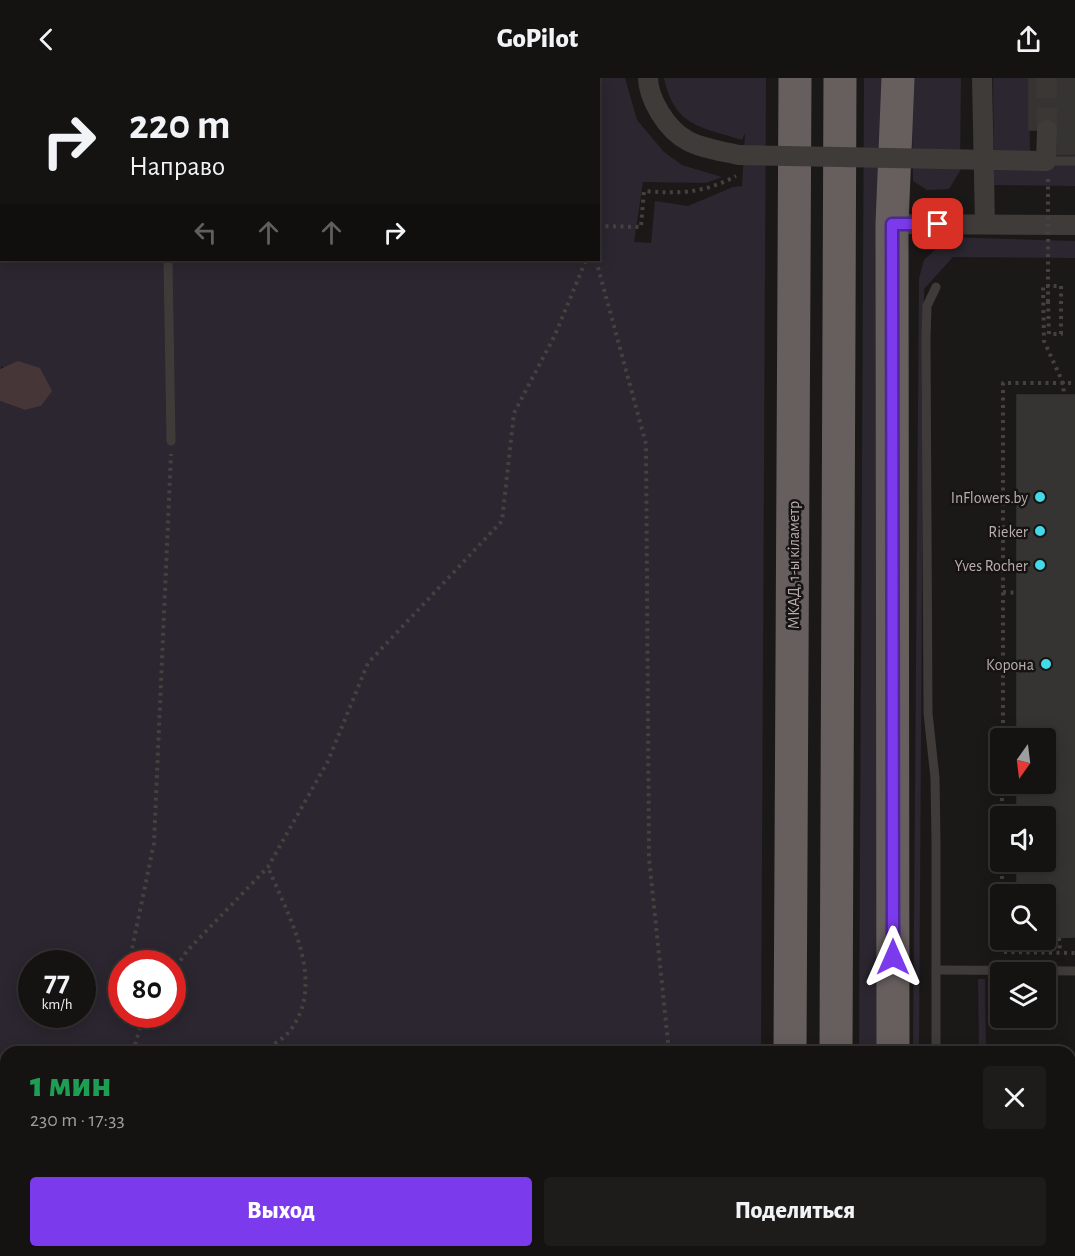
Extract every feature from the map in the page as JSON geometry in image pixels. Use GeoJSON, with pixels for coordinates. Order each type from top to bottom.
{"type":"FeatureCollection","features":[{"type":"Feature","properties":{"kind":"highway","name":"МКАД, 1-ы кіламетр"},"geometry":{"type":"LineString","coordinates":[[790,1046],[795,78]]}},
{"type":"Feature","properties":{"kind":"highway"},"geometry":{"type":"LineString","coordinates":[[836,1046],[840,78]]}},
{"type":"Feature","properties":{"kind":"highway"},"geometry":{"type":"LineString","coordinates":[[893,1046],[892,224],[898,78]]}},
{"type":"Feature","properties":{"kind":"street"},"geometry":{"type":"LineString","coordinates":[[648,78],[657,108],[671,132],[691,145],[739,155],[1046,161],[1047,130]]}},
{"type":"Feature","properties":{"kind":"street"},"geometry":{"type":"LineString","coordinates":[[982,78],[985,224]]}},
{"type":"Feature","properties":{"kind":"street"},"geometry":{"type":"LineString","coordinates":[[892,224],[1075,225]]}},
{"type":"Feature","properties":{"kind":"lane"},"geometry":{"type":"LineString","coordinates":[[1046,161],[1075,161]]}},
{"type":"Feature","properties":{"kind":"lane"},"geometry":{"type":"LineString","coordinates":[[168,261],[171,441]]}},
{"type":"Feature","properties":{"kind":"lane"},"geometry":{"type":"LineString","coordinates":[[936,287],[927,306],[926,359],[928,713],[935,778],[938,970],[936,1046]]}},
{"type":"Feature","properties":{"kind":"lane"},"geometry":{"type":"LineString","coordinates":[[938,970],[1075,971]]}},
{"type":"Feature","properties":{"kind":"path"},"geometry":{"type":"LineString","coordinates":[[600,226],[641,227],[644,191],[690,194],[715,188],[736,177],[748,177]]}},
{"type":"Feature","properties":{"kind":"path"},"geometry":{"type":"LineString","coordinates":[[1036,178],[1048,179],[1048,301],[1049,334],[1061,334],[1061,286],[1042,286],[1044,342],[1063,383],[1064,395]]}},
{"type":"Feature","properties":{"kind":"path"},"geometry":{"type":"LineString","coordinates":[[186,952],[268,867],[328,761],[368,663],[502,521],[514,413],[555,335],[586,261]]}},
{"type":"Feature","properties":{"kind":"path"},"geometry":{"type":"LineString","coordinates":[[596,261],[646,444],[648,858],[668,1046]]}},
{"type":"Feature","properties":{"kind":"path"},"geometry":{"type":"LineString","coordinates":[[1003,728],[1004,383],[1075,383]]}},
{"type":"Feature","properties":{"kind":"path"},"geometry":{"type":"LineString","coordinates":[[132,950],[154,843],[171,441]]}},
{"type":"Feature","properties":{"kind":"path"},"geometry":{"type":"LineString","coordinates":[[1003,592],[1017,593]]}},
{"type":"Feature","properties":{"kind":"path"},"geometry":{"type":"LineString","coordinates":[[268,867],[303,956],[306,1001],[288,1034],[271,1046]]}},
{"type":"Feature","properties":{"kind":"path"},"geometry":{"type":"LineString","coordinates":[[1059,938],[1060,952]]}},
{"type":"Feature","properties":{"kind":"path"},"geometry":{"type":"LineString","coordinates":[[1002,950],[1002,952],[1075,953]]}},
{"type":"Feature","properties":{"kind":"path"},"geometry":{"type":"LineString","coordinates":[[135,1046],[140,1028]]}},
{"type":"Feature","properties":{"kind":"shaded area"},"geometry":{"type":"Polygon","coordinates":[[[600,78],[625,78],[637,120],[664,152],[682,165],[722,177],[706,183],[643,182],[634,242],[651,243],[655,201],[688,206],[733,187],[742,186],[745,133],[742,140],[691,122],[674,106],[664,78],[766,78],[761,1046],[0,1046],[0,401],[25,410],[41,406],[2,366],[0,369],[0,261],[600,261],[600,78]]]}},
{"type":"Feature","properties":{"kind":"shaded area"},"geometry":{"type":"Polygon","coordinates":[[[864,78],[888,78],[879,1046],[859,1046],[864,78]]]}},
{"type":"Feature","properties":{"kind":"shaded area"},"geometry":{"type":"Polygon","coordinates":[[[911,78],[961,78],[960,171],[949,189],[927,190],[913,181],[911,78]]]}},
{"type":"Feature","properties":{"kind":"shaded area"},"geometry":{"type":"Polygon","coordinates":[[[993,78],[1029,78],[1030,153],[1075,154],[1075,186],[994,185],[993,78]]]}},
{"type":"Feature","properties":{"kind":"shaded area"},"geometry":{"type":"Polygon","coordinates":[[[949,237],[1075,241],[1075,258],[953,257],[924,289],[919,1046],[913,1046],[919,278],[924,260],[949,237]]]}},
{"type":"Feature","properties":{"kind":"shaded area"},"geometry":{"type":"Polygon","coordinates":[[[18,361],[40,368],[52,391],[41,406],[25,410],[0,401],[0,369],[18,361]]]}},
{"type":"Feature","properties":{"kind":"shaded area"},"geometry":{"type":"Polygon","coordinates":[[[978,979],[985,979],[986,1046],[979,1046],[978,979]]]}},
{"type":"Feature","properties":{"kind":"building"},"geometry":{"type":"Polygon","coordinates":[[[1029,78],[1075,78],[1075,154],[1057,154],[1057,130],[1029,130],[1029,78]]]}},
{"type":"Feature","properties":{"kind":"building","name":"Корона"},"geometry":{"type":"Polygon","coordinates":[[[1017,395],[1075,395],[1075,937],[1056,938],[1056,884],[1017,884],[1017,872],[1056,872],[1056,806],[1017,806],[1017,794],[1056,794],[1056,728],[1017,728],[1017,395]]]}},
{"type":"Feature","properties":{"kind":"tunnel"},"geometry":{"type":"LineString","coordinates":[[1047,78],[1047,130]]}},
{"type":"Feature","properties":{"kind":"place","name":"InFlowers.by"},"geometry":{"type":"Point","coordinates":[1040,497]}},
{"type":"Feature","properties":{"kind":"place","name":"Rieker"},"geometry":{"type":"Point","coordinates":[1040,531]}},
{"type":"Feature","properties":{"kind":"place","name":"Yves Rocher"},"geometry":{"type":"Point","coordinates":[1040,565]}},
{"type":"Feature","properties":{"kind":"place","name":"Корона"},"geometry":{"type":"Point","coordinates":[1046,664]}},
{"type":"Feature","properties":{"kind":"route"},"geometry":{"type":"LineString","coordinates":[[893,957],[892,224],[938,224]]}}]}
